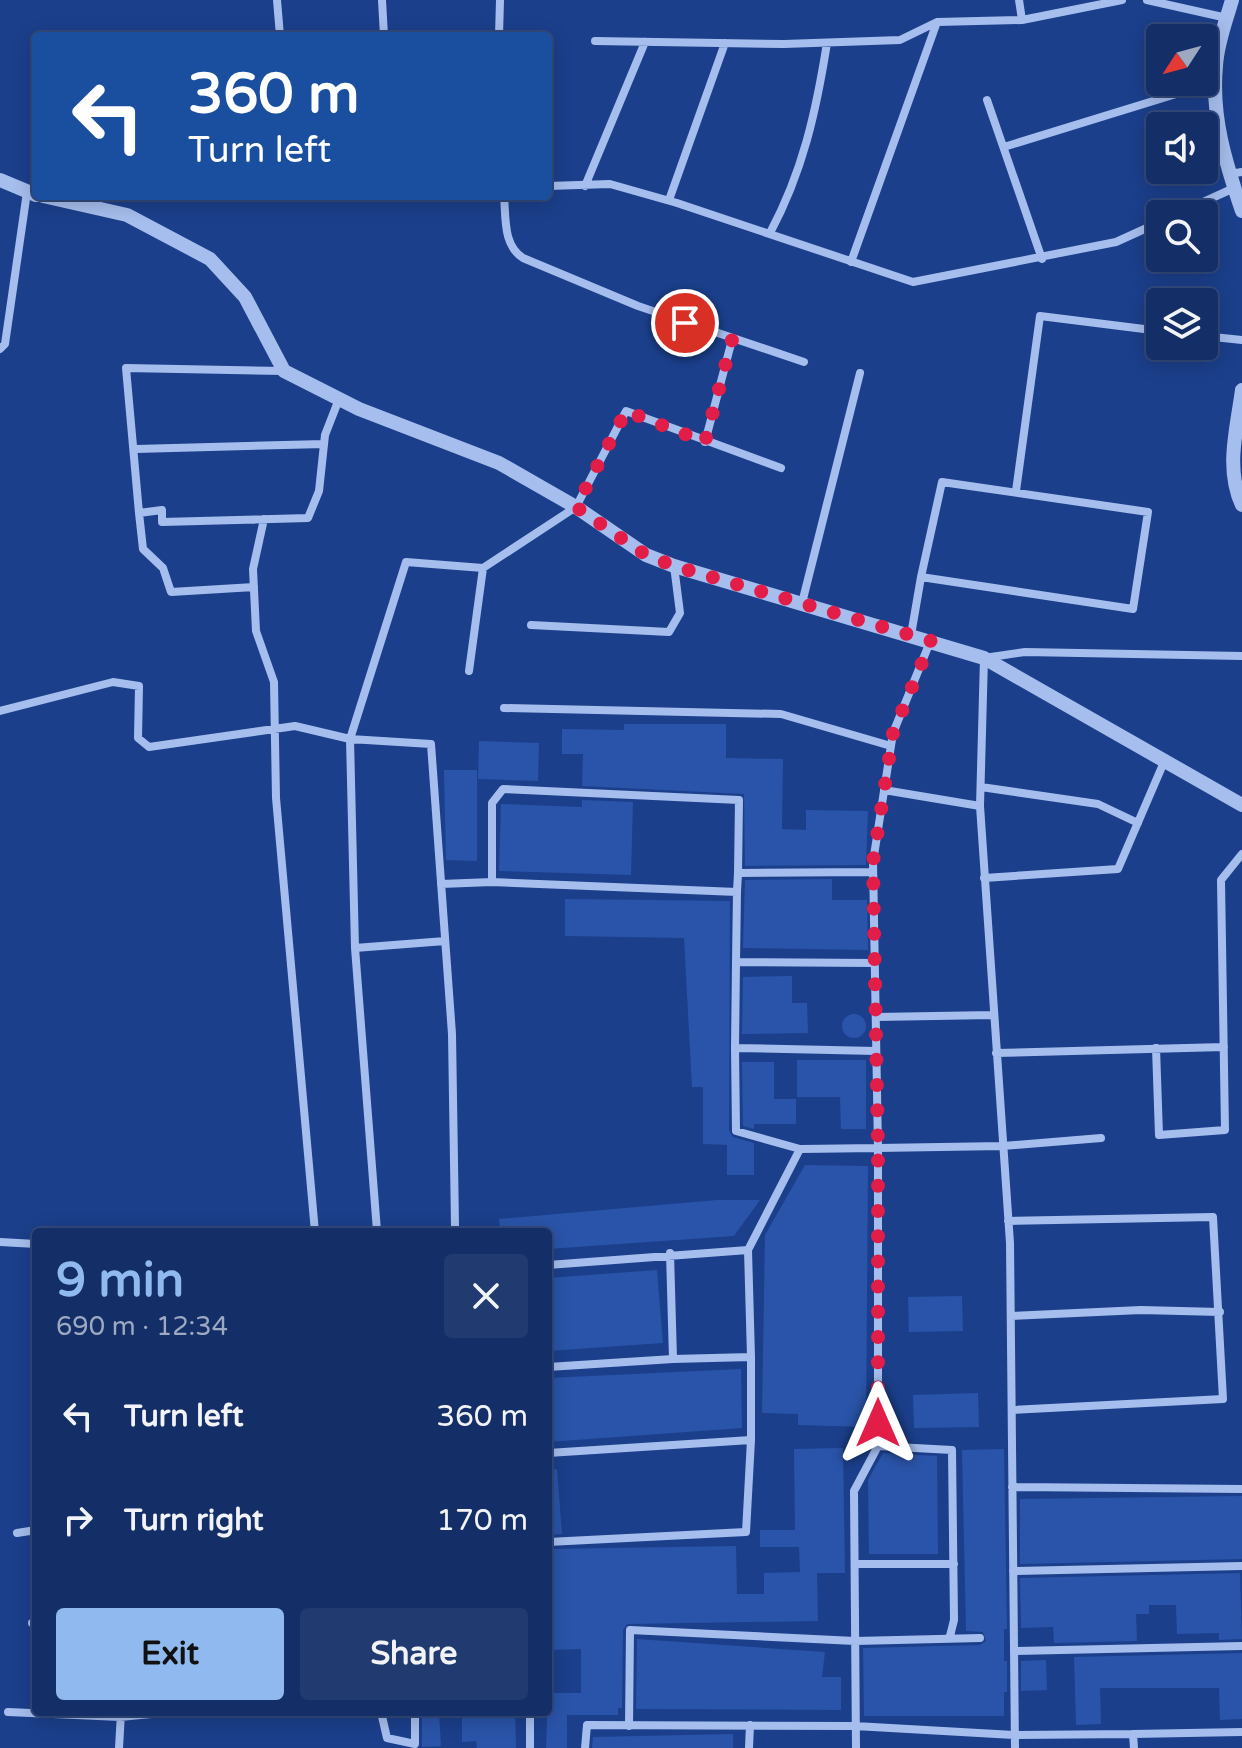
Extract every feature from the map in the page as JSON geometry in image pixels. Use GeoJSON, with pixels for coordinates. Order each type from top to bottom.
{"type":"FeatureCollection","features":[{"type":"Feature","properties":{"kind":"street"},"geometry":{"type":"LineString","coordinates":[[277,0],[280,32]]}},
{"type":"Feature","properties":{"kind":"street"},"geometry":{"type":"LineString","coordinates":[[382,0],[384,32]]}},
{"type":"Feature","properties":{"kind":"street"},"geometry":{"type":"LineString","coordinates":[[499,32],[500,0]]}},
{"type":"Feature","properties":{"kind":"street"},"geometry":{"type":"LineString","coordinates":[[1019,0],[1022,20]]}},
{"type":"Feature","properties":{"kind":"street"},"geometry":{"type":"LineString","coordinates":[[595,41],[827,43],[900,40],[937,22],[1022,20],[1122,0]]}},
{"type":"Feature","properties":{"kind":"street"},"geometry":{"type":"LineString","coordinates":[[1147,0],[1227,18]]}},
{"type":"Feature","properties":{"kind":"street"},"geometry":{"type":"LineString","coordinates":[[1218,56],[1232,0]]}},
{"type":"Feature","properties":{"kind":"street"},"geometry":{"type":"LineString","coordinates":[[851,262],[937,22]]}},
{"type":"Feature","properties":{"kind":"street"},"geometry":{"type":"LineString","coordinates":[[585,186],[645,42]]}},
{"type":"Feature","properties":{"kind":"street"},"geometry":{"type":"LineString","coordinates":[[669,200],[725,43]]}},
{"type":"Feature","properties":{"kind":"street"},"geometry":{"type":"LineString","coordinates":[[770,233],[787,201],[815,121],[827,43]]}},
{"type":"Feature","properties":{"kind":"street"},"geometry":{"type":"LineString","coordinates":[[1004,147],[1170,96]]}},
{"type":"Feature","properties":{"kind":"street"},"geometry":{"type":"LineString","coordinates":[[1216,96],[1222,154],[1235,178],[1242,211]]}},
{"type":"Feature","properties":{"kind":"street"},"geometry":{"type":"LineString","coordinates":[[987,100],[1042,259]]}},
{"type":"Feature","properties":{"kind":"street"},"geometry":{"type":"LineString","coordinates":[[1200,200],[1235,178]]}},
{"type":"Feature","properties":{"kind":"street"},"geometry":{"type":"LineString","coordinates":[[0,180],[31,194],[5,309],[5,344],[0,349]]}},
{"type":"Feature","properties":{"kind":"street"},"geometry":{"type":"LineString","coordinates":[[552,186],[610,184],[669,200],[913,282],[1116,242],[1146,228]]}},
{"type":"Feature","properties":{"kind":"street"},"geometry":{"type":"LineString","coordinates":[[61,200],[127,215],[210,259],[245,297],[284,371]]}},
{"type":"Feature","properties":{"kind":"street"},"geometry":{"type":"LineString","coordinates":[[504,200],[508,240],[513,251],[523,258],[732,340],[804,362]]}},
{"type":"Feature","properties":{"kind":"street"},"geometry":{"type":"LineString","coordinates":[[1016,491],[1040,316],[1146,329]]}},
{"type":"Feature","properties":{"kind":"street"},"geometry":{"type":"LineString","coordinates":[[1218,337],[1242,340]]}},
{"type":"Feature","properties":{"kind":"street"},"geometry":{"type":"LineString","coordinates":[[705,442],[732,340]]}},
{"type":"Feature","properties":{"kind":"street"},"geometry":{"type":"LineString","coordinates":[[254,587],[171,592],[163,568],[143,549],[126,368],[284,371],[339,399],[488,458],[576,507],[646,555],[984,658],[1242,805]]}},
{"type":"Feature","properties":{"kind":"street"},"geometry":{"type":"LineString","coordinates":[[802,603],[860,373]]}},
{"type":"Feature","properties":{"kind":"street"},"geometry":{"type":"LineString","coordinates":[[1242,390],[1232,464],[1236,492],[1242,505]]}},
{"type":"Feature","properties":{"kind":"street"},"geometry":{"type":"LineString","coordinates":[[139,513],[162,510],[162,522],[308,518],[319,491],[324,444],[339,399]]}},
{"type":"Feature","properties":{"kind":"street"},"geometry":{"type":"LineString","coordinates":[[377,1228],[355,948],[350,739],[406,562],[483,568],[576,507],[626,411],[781,468]]}},
{"type":"Feature","properties":{"kind":"street"},"geometry":{"type":"LineString","coordinates":[[136,449],[324,444]]}},
{"type":"Feature","properties":{"kind":"street"},"geometry":{"type":"LineString","coordinates":[[911,635],[921,577],[942,482],[1148,512],[1133,609],[921,577]]}},
{"type":"Feature","properties":{"kind":"street"},"geometry":{"type":"LineString","coordinates":[[264,519],[253,569],[256,631],[274,682],[276,798],[315,1228]]}},
{"type":"Feature","properties":{"kind":"street"},"geometry":{"type":"LineString","coordinates":[[531,625],[669,632],[680,613],[674,566]]}},
{"type":"Feature","properties":{"kind":"street"},"geometry":{"type":"LineString","coordinates":[[469,671],[483,568]]}},
{"type":"Feature","properties":{"kind":"street"},"geometry":{"type":"LineString","coordinates":[[856,1748],[854,1491],[878,1446],[878,1148],[873,872],[893,733],[931,641]]}},
{"type":"Feature","properties":{"kind":"street"},"geometry":{"type":"LineString","coordinates":[[984,658],[1025,652],[1242,656]]}},
{"type":"Feature","properties":{"kind":"street"},"geometry":{"type":"LineString","coordinates":[[984,658],[980,806],[1008,1221],[1011,1316],[1015,1748]]}},
{"type":"Feature","properties":{"kind":"street"},"geometry":{"type":"LineString","coordinates":[[0,711],[113,682],[139,686],[138,738],[149,747],[295,726],[350,739],[431,744],[452,1034],[455,1226]]}},
{"type":"Feature","properties":{"kind":"street"},"geometry":{"type":"LineString","coordinates":[[504,708],[781,714],[891,746]]}},
{"type":"Feature","properties":{"kind":"street"},"geometry":{"type":"LineString","coordinates":[[984,878],[1118,869],[1164,762]]}},
{"type":"Feature","properties":{"kind":"street"},"geometry":{"type":"LineString","coordinates":[[981,787],[1098,804],[1138,823]]}},
{"type":"Feature","properties":{"kind":"street"},"geometry":{"type":"LineString","coordinates":[[492,882],[492,803],[503,789],[739,800],[736,1131],[800,1149],[1003,1146],[1101,1138]]}},
{"type":"Feature","properties":{"kind":"street"},"geometry":{"type":"LineString","coordinates":[[884,790],[980,806]]}},
{"type":"Feature","properties":{"kind":"street"},"geometry":{"type":"LineString","coordinates":[[1156,1048],[1159,1135],[1225,1130],[1221,880],[1242,854]]}},
{"type":"Feature","properties":{"kind":"street"},"geometry":{"type":"LineString","coordinates":[[738,873],[873,872]]}},
{"type":"Feature","properties":{"kind":"street"},"geometry":{"type":"LineString","coordinates":[[441,884],[492,882],[737,892]]}},
{"type":"Feature","properties":{"kind":"street"},"geometry":{"type":"LineString","coordinates":[[355,948],[445,941]]}},
{"type":"Feature","properties":{"kind":"street"},"geometry":{"type":"LineString","coordinates":[[736,962],[875,963]]}},
{"type":"Feature","properties":{"kind":"street"},"geometry":{"type":"LineString","coordinates":[[876,1017],[993,1015]]}},
{"type":"Feature","properties":{"kind":"street"},"geometry":{"type":"LineString","coordinates":[[996,1053],[1224,1047]]}},
{"type":"Feature","properties":{"kind":"street"},"geometry":{"type":"LineString","coordinates":[[735,1048],[876,1051]]}},
{"type":"Feature","properties":{"kind":"street"},"geometry":{"type":"LineString","coordinates":[[552,1542],[746,1532],[751,1440],[748,1250],[800,1149]]}},
{"type":"Feature","properties":{"kind":"street"},"geometry":{"type":"LineString","coordinates":[[1008,1221],[1213,1217],[1223,1399],[1013,1410]]}},
{"type":"Feature","properties":{"kind":"street"},"geometry":{"type":"LineString","coordinates":[[0,1242],[32,1244]]}},
{"type":"Feature","properties":{"kind":"street"},"geometry":{"type":"LineString","coordinates":[[552,1265],[670,1253],[748,1250]]}},
{"type":"Feature","properties":{"kind":"street"},"geometry":{"type":"LineString","coordinates":[[670,1253],[673,1359]]}},
{"type":"Feature","properties":{"kind":"street"},"geometry":{"type":"LineString","coordinates":[[1011,1316],[1141,1310],[1220,1312]]}},
{"type":"Feature","properties":{"kind":"street"},"geometry":{"type":"LineString","coordinates":[[552,1367],[751,1357]]}},
{"type":"Feature","properties":{"kind":"street"},"geometry":{"type":"LineString","coordinates":[[552,1453],[751,1440]]}},
{"type":"Feature","properties":{"kind":"street"},"geometry":{"type":"LineString","coordinates":[[878,1446],[952,1450],[954,1620],[950,1636]]}},
{"type":"Feature","properties":{"kind":"street"},"geometry":{"type":"LineString","coordinates":[[1012,1487],[1242,1489]]}},
{"type":"Feature","properties":{"kind":"street"},"geometry":{"type":"LineString","coordinates":[[17,1533],[32,1531]]}},
{"type":"Feature","properties":{"kind":"street"},"geometry":{"type":"LineString","coordinates":[[855,1564],[954,1564]]}},
{"type":"Feature","properties":{"kind":"street"},"geometry":{"type":"LineString","coordinates":[[1013,1571],[1242,1566]]}},
{"type":"Feature","properties":{"kind":"street"},"geometry":{"type":"LineString","coordinates":[[629,1726],[630,1630],[855,1641],[950,1636],[980,1638]]}},
{"type":"Feature","properties":{"kind":"street"},"geometry":{"type":"LineString","coordinates":[[1015,1651],[1242,1646]]}},
{"type":"Feature","properties":{"kind":"street"},"geometry":{"type":"LineString","coordinates":[[8,1712],[32,1712]]}},
{"type":"Feature","properties":{"kind":"street"},"geometry":{"type":"LineString","coordinates":[[119,1748],[120,1716]]}},
{"type":"Feature","properties":{"kind":"street"},"geometry":{"type":"LineString","coordinates":[[382,1716],[387,1738],[416,1746],[415,1716]]}},
{"type":"Feature","properties":{"kind":"street"},"geometry":{"type":"LineString","coordinates":[[530,1716],[530,1748]]}},
{"type":"Feature","properties":{"kind":"street"},"geometry":{"type":"LineString","coordinates":[[585,1748],[587,1725],[855,1726],[1014,1735],[1242,1732]]}},
{"type":"Feature","properties":{"kind":"street"},"geometry":{"type":"LineString","coordinates":[[749,1748],[750,1725]]}},
{"type":"Feature","properties":{"kind":"street"},"geometry":{"type":"LineString","coordinates":[[1133,1734],[1134,1748]]}},
{"type":"Feature","properties":{"kind":"building"},"geometry":{"type":"Polygon","coordinates":[[[624,724],[726,724],[726,758],[783,759],[782,829],[806,830],[806,810],[868,811],[866,865],[745,866],[744,794],[582,786],[583,754],[562,754],[562,729],[624,730],[624,724]]]}},
{"type":"Feature","properties":{"kind":"building"},"geometry":{"type":"Polygon","coordinates":[[[479,741],[539,743],[538,781],[478,779],[479,741]]]}},
{"type":"Feature","properties":{"kind":"building"},"geometry":{"type":"Polygon","coordinates":[[[444,770],[477,770],[477,861],[446,860],[444,770]]]}},
{"type":"Feature","properties":{"kind":"building"},"geometry":{"type":"Polygon","coordinates":[[[582,800],[633,802],[631,875],[499,871],[501,804],[582,807],[582,800]]]}},
{"type":"Feature","properties":{"kind":"building"},"geometry":{"type":"Polygon","coordinates":[[[832,879],[832,900],[867,900],[868,950],[743,948],[745,880],[832,879]]]}},
{"type":"Feature","properties":{"kind":"building"},"geometry":{"type":"Polygon","coordinates":[[[565,899],[730,901],[729,1131],[733,1137],[754,1143],[754,1175],[727,1175],[727,1145],[703,1144],[703,1087],[692,1087],[684,938],[565,936],[565,899]]]}},
{"type":"Feature","properties":{"kind":"building"},"geometry":{"type":"Polygon","coordinates":[[[792,976],[792,1003],[807,1003],[808,1033],[742,1034],[743,977],[792,976]]]}},
{"type":"Feature","properties":{"kind":"building"},"geometry":{"type":"Polygon","coordinates":[[[854,1014],[863,1017],[866,1026],[863,1035],[854,1038],[845,1035],[842,1026],[845,1017],[854,1014]]]}},
{"type":"Feature","properties":{"kind":"building"},"geometry":{"type":"Polygon","coordinates":[[[797,1060],[866,1060],[866,1129],[841,1129],[840,1097],[797,1097],[797,1060]]]}},
{"type":"Feature","properties":{"kind":"building"},"geometry":{"type":"Polygon","coordinates":[[[742,1062],[774,1062],[774,1099],[796,1099],[796,1124],[754,1124],[754,1129],[743,1126],[742,1062]]]}},
{"type":"Feature","properties":{"kind":"building"},"geometry":{"type":"Polygon","coordinates":[[[805,1165],[868,1166],[866,1427],[798,1425],[798,1414],[762,1413],[765,1235],[805,1165]]]}},
{"type":"Feature","properties":{"kind":"building"},"geometry":{"type":"Polygon","coordinates":[[[717,1200],[760,1200],[734,1236],[552,1249],[552,1228],[500,1228],[499,1219],[717,1200]]]}},
{"type":"Feature","properties":{"kind":"building"},"geometry":{"type":"Polygon","coordinates":[[[657,1270],[663,1343],[552,1351],[552,1278],[657,1270]]]}},
{"type":"Feature","properties":{"kind":"building"},"geometry":{"type":"Polygon","coordinates":[[[962,1296],[963,1331],[909,1332],[908,1297],[962,1296]]]}},
{"type":"Feature","properties":{"kind":"building"},"geometry":{"type":"Polygon","coordinates":[[[741,1369],[742,1428],[552,1442],[552,1378],[741,1369]]]}},
{"type":"Feature","properties":{"kind":"building"},"geometry":{"type":"Polygon","coordinates":[[[978,1393],[979,1427],[914,1428],[913,1395],[978,1393]]]}},
{"type":"Feature","properties":{"kind":"building"},"geometry":{"type":"Polygon","coordinates":[[[843,1448],[845,1573],[817,1573],[818,1621],[627,1624],[623,1630],[622,1708],[618,1708],[618,1715],[567,1715],[567,1748],[546,1748],[547,1716],[552,1716],[552,1693],[581,1693],[581,1649],[552,1650],[552,1549],[736,1546],[737,1594],[764,1594],[764,1573],[800,1572],[799,1547],[760,1547],[760,1530],[795,1530],[794,1449],[843,1448]]]}},
{"type":"Feature","properties":{"kind":"building"},"geometry":{"type":"Polygon","coordinates":[[[1004,1449],[1007,1629],[1004,1629],[1004,1661],[1007,1661],[1007,1692],[1004,1692],[1004,1716],[864,1716],[863,1648],[980,1645],[986,1641],[983,1632],[966,1631],[962,1450],[1004,1449]]]}},
{"type":"Feature","properties":{"kind":"building"},"geometry":{"type":"Polygon","coordinates":[[[883,1453],[937,1456],[938,1554],[869,1554],[868,1480],[883,1453]]]}},
{"type":"Feature","properties":{"kind":"building"},"geometry":{"type":"Polygon","coordinates":[[[557,1469],[562,1534],[552,1535],[552,1470],[557,1469]]]}},
{"type":"Feature","properties":{"kind":"building"},"geometry":{"type":"Polygon","coordinates":[[[1242,1496],[1242,1559],[1020,1564],[1020,1499],[1242,1496]]]}},
{"type":"Feature","properties":{"kind":"building"},"geometry":{"type":"Polygon","coordinates":[[[1240,1573],[1242,1639],[1219,1640],[1219,1633],[1177,1634],[1176,1605],[1149,1605],[1149,1614],[1136,1614],[1137,1641],[1054,1643],[1053,1627],[1021,1628],[1020,1578],[1240,1573]]]}},
{"type":"Feature","properties":{"kind":"building"},"geometry":{"type":"Polygon","coordinates":[[[637,1639],[825,1652],[822,1677],[841,1677],[841,1710],[636,1709],[637,1639]]]}},
{"type":"Feature","properties":{"kind":"building"},"geometry":{"type":"Polygon","coordinates":[[[1242,1653],[1242,1719],[1220,1720],[1219,1688],[1100,1688],[1101,1724],[1076,1725],[1074,1657],[1242,1653]]]}},
{"type":"Feature","properties":{"kind":"building"},"geometry":{"type":"Polygon","coordinates":[[[1046,1660],[1047,1690],[1021,1691],[1021,1661],[1046,1660]]]}},
{"type":"Feature","properties":{"kind":"building"},"geometry":{"type":"Polygon","coordinates":[[[422,1716],[439,1716],[441,1746],[422,1747],[422,1716]]]}},
{"type":"Feature","properties":{"kind":"building"},"geometry":{"type":"Polygon","coordinates":[[[462,1716],[515,1716],[516,1748],[477,1748],[476,1741],[462,1742],[462,1716]]]}},
{"type":"Feature","properties":{"kind":"building"},"geometry":{"type":"Polygon","coordinates":[[[733,1734],[733,1748],[592,1748],[593,1737],[733,1734]]]}},
{"type":"Feature","properties":{"kind":"route"},"geometry":{"type":"LineString","coordinates":[[685,323],[732,340],[705,442],[626,411],[576,507],[646,555],[674,566],[931,641],[893,733],[873,862],[878,1148],[878,1423]]}}]}
